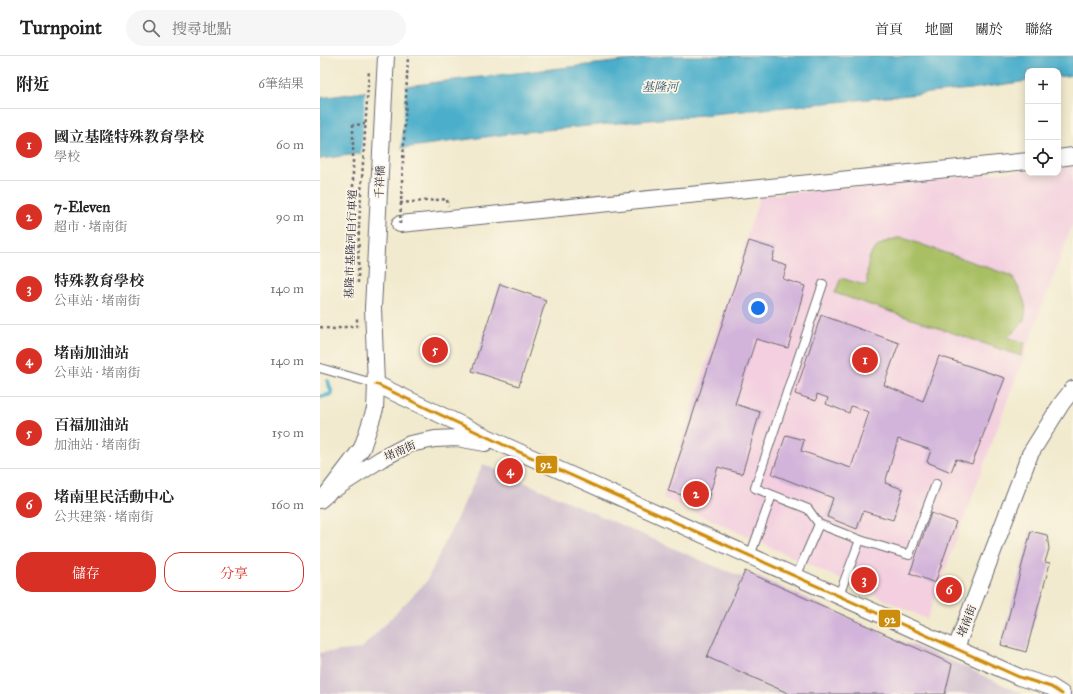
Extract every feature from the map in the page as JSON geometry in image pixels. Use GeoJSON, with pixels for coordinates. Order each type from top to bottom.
{"type":"FeatureCollection","features":[{"type":"Feature","properties":{"kind":"street","name":"千祥橋"},"geometry":{"type":"LineString","coordinates":[[323,497],[362,448],[375,409],[376,384],[374,308],[386,56]]}},
{"type":"Feature","properties":{"kind":"street"},"geometry":{"type":"LineString","coordinates":[[1061,158],[1073,156]]}},
{"type":"Feature","properties":{"kind":"street"},"geometry":{"type":"LineString","coordinates":[[400,224],[1025,161]]}},
{"type":"Feature","properties":{"kind":"street","name":"堵南街"},"geometry":{"type":"LineString","coordinates":[[376,384],[506,446],[956,648],[1030,454],[1062,402],[1073,389]]}},
{"type":"Feature","properties":{"kind":"street","name":"堵南街"},"geometry":{"type":"LineString","coordinates":[[323,497],[381,459],[410,444],[435,439],[457,438],[506,446]]}},
{"type":"Feature","properties":{"kind":"street"},"geometry":{"type":"LineString","coordinates":[[956,648],[1019,677],[1051,687],[1062,694]]}},
{"type":"Feature","properties":{"kind":"lane"},"geometry":{"type":"LineString","coordinates":[[823,284],[755,488],[808,509],[818,524],[860,540],[909,555],[936,484]]}},
{"type":"Feature","properties":{"kind":"lane","name":"堵南街"},"geometry":{"type":"LineString","coordinates":[[320,368],[376,384]]}},
{"type":"Feature","properties":{"kind":"lane"},"geometry":{"type":"LineString","coordinates":[[750,556],[772,495]]}},
{"type":"Feature","properties":{"kind":"lane"},"geometry":{"type":"LineString","coordinates":[[796,577],[818,524]]}},
{"type":"Feature","properties":{"kind":"lane"},"geometry":{"type":"LineString","coordinates":[[839,596],[860,540]]}},
{"type":"Feature","properties":{"kind":"path"},"geometry":{"type":"LineString","coordinates":[[400,224],[408,56]]}},
{"type":"Feature","properties":{"kind":"path","name":"基隆市基隆河自行車道"},"geometry":{"type":"LineString","coordinates":[[358,287],[359,225],[369,64]]}},
{"type":"Feature","properties":{"kind":"path","name":"基隆市基隆河自行車道"},"geometry":{"type":"LineString","coordinates":[[353,199],[353,125],[365,124]]}},
{"type":"Feature","properties":{"kind":"path"},"geometry":{"type":"LineString","coordinates":[[400,203],[447,200],[448,208]]}},
{"type":"Feature","properties":{"kind":"path","name":"基隆市基隆河自行車道"},"geometry":{"type":"LineString","coordinates":[[320,327],[333,329],[357,326],[357,310]]}},
{"type":"Feature","properties":{"kind":"shaded area"},"geometry":{"type":"Polygon","coordinates":[[[1073,166],[1073,223],[927,619],[663,498],[760,196],[1025,170],[1025,176],[1061,176],[1061,167],[1073,166]]]}},
{"type":"Feature","properties":{"kind":"shaded area"},"geometry":{"type":"Polygon","coordinates":[[[483,464],[707,563],[958,664],[1023,694],[320,694],[320,653],[361,649],[426,582],[483,464]]]}},
{"type":"Feature","properties":{"kind":"green space"},"geometry":{"type":"Polygon","coordinates":[[[903,238],[1012,276],[1021,293],[1026,309],[1022,323],[1007,337],[1025,343],[1021,356],[835,293],[841,278],[867,286],[867,268],[874,250],[887,241],[903,238]]]}},
{"type":"Feature","properties":{"kind":"water","name":"基隆河"},"geometry":{"type":"Polygon","coordinates":[[[668,56],[1073,56],[1073,75],[1061,77],[1061,68],[1025,68],[1025,81],[971,89],[515,133],[320,159],[320,98],[445,81],[668,56]]]}},
{"type":"Feature","properties":{"kind":"pier"},"geometry":{"type":"Polygon","coordinates":[[[406,84],[401,150],[361,155],[366,90],[406,84]]]}},
{"type":"Feature","properties":{"kind":"building"},"geometry":{"type":"Polygon","coordinates":[[[749,241],[775,249],[772,261],[787,266],[783,279],[805,286],[788,348],[756,339],[735,404],[760,412],[742,474],[718,467],[707,502],[668,491],[749,241]]]}},
{"type":"Feature","properties":{"kind":"building"},"geometry":{"type":"Polygon","coordinates":[[[500,284],[546,300],[519,386],[472,371],[500,284]]]}},
{"type":"Feature","properties":{"kind":"building"},"geometry":{"type":"Polygon","coordinates":[[[821,315],[899,343],[884,385],[923,401],[939,356],[1005,378],[972,464],[956,459],[951,472],[927,462],[931,450],[898,439],[885,483],[903,489],[893,520],[863,511],[857,529],[827,517],[833,498],[772,474],[786,435],[804,440],[801,451],[851,468],[869,412],[851,406],[849,413],[826,404],[828,398],[817,394],[816,401],[795,394],[821,315]]]}},
{"type":"Feature","properties":{"kind":"building"},"geometry":{"type":"Polygon","coordinates":[[[931,513],[956,522],[935,583],[910,573],[931,513]]]}},
{"type":"Feature","properties":{"kind":"building"},"geometry":{"type":"Polygon","coordinates":[[[1031,531],[1047,535],[1049,549],[1045,562],[1050,563],[1026,652],[1001,645],[1031,531]]]}},
{"type":"Feature","properties":{"kind":"building"},"geometry":{"type":"Polygon","coordinates":[[[745,571],[952,664],[945,694],[790,694],[707,657],[745,571]]]}},
{"type":"Feature","properties":{"kind":"building"},"geometry":{"type":"Polygon","coordinates":[[[944,579],[959,584],[953,602],[938,597],[944,579]]]}},
{"type":"Feature","properties":{"kind":"waterway"},"geometry":{"type":"LineString","coordinates":[[320,397],[332,394],[328,381]]}},
{"type":"Feature","properties":{"kind":"transit line","name":"92"},"geometry":{"type":"LineString","coordinates":[[376,384],[506,446],[1019,677],[1051,687],[1062,694]]}},
{"type":"Feature","properties":{"kind":"place","name":"百福加油站"},"geometry":{"type":"Point","coordinates":[435,350]}},
{"type":"Feature","properties":{"kind":"place","name":"國立基隆特殊教育學校"},"geometry":{"type":"Point","coordinates":[865,360]}},
{"type":"Feature","properties":{"kind":"place","name":"堵南加油站"},"geometry":{"type":"Point","coordinates":[510,471]}},
{"type":"Feature","properties":{"kind":"place","name":"7-Eleven"},"geometry":{"type":"Point","coordinates":[696,494]}},
{"type":"Feature","properties":{"kind":"place","name":"特殊教育學校"},"geometry":{"type":"Point","coordinates":[864,580]}},
{"type":"Feature","properties":{"kind":"place","name":"堵南里民活動中心"},"geometry":{"type":"Point","coordinates":[949,590]}}]}
